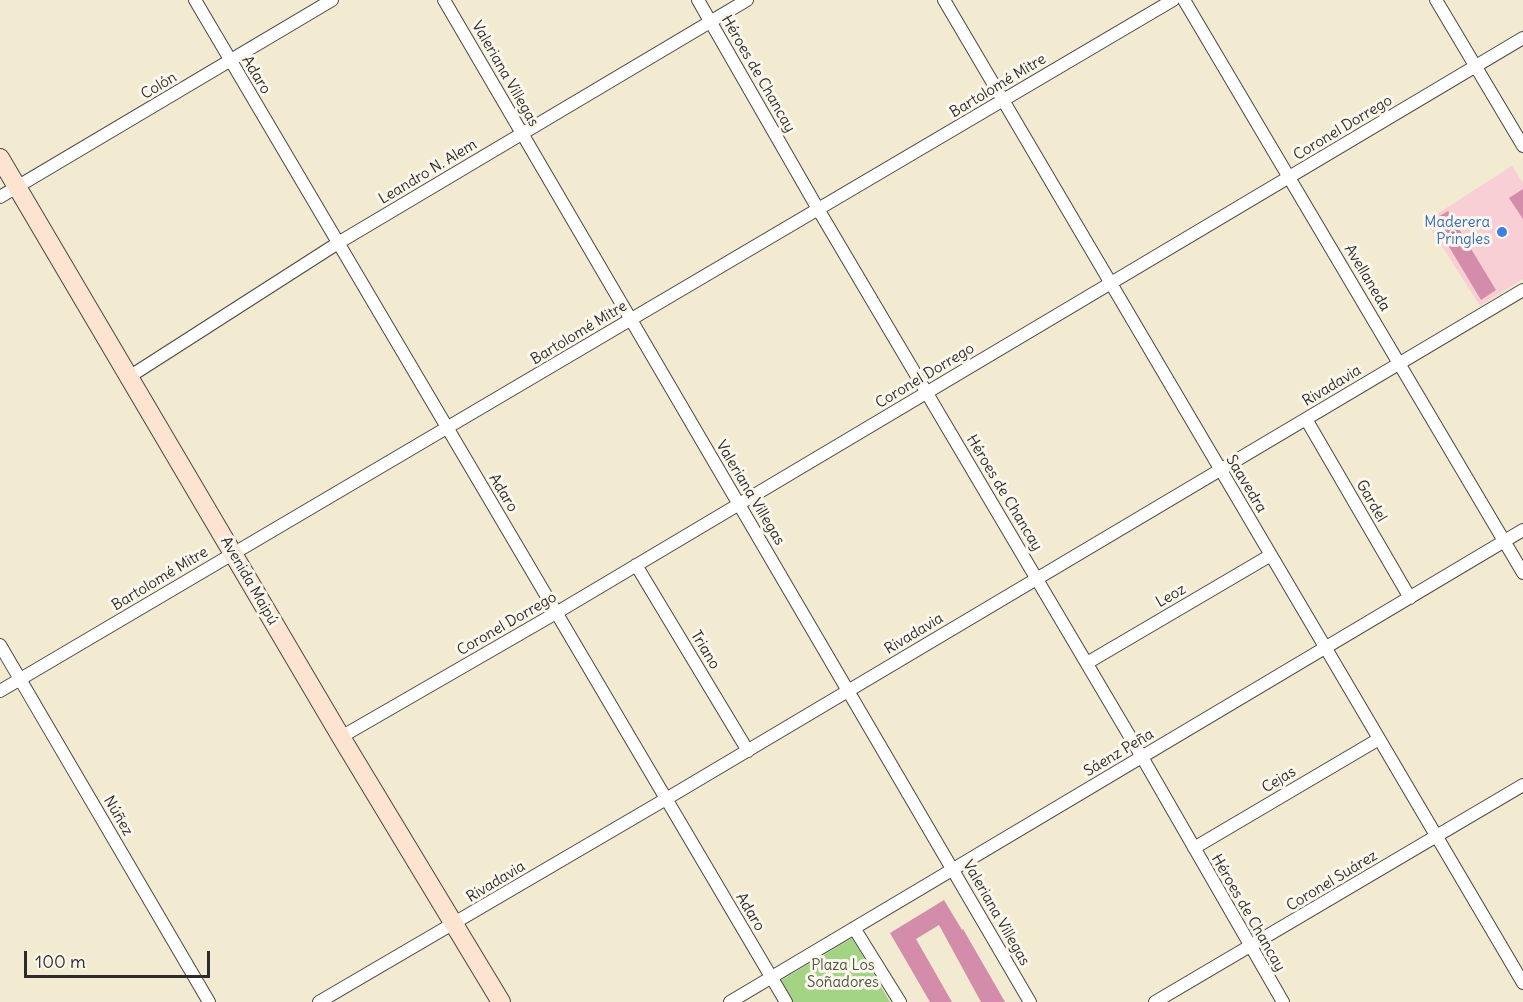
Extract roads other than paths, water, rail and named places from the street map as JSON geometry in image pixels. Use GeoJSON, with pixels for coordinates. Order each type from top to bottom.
{"type":"FeatureCollection","features":[{"type":"Feature","properties":{"kind":"main road","name":"Avenida Maipú"},"geometry":{"type":"LineString","coordinates":[[0,158],[341,737],[501,1002]]}},
{"type":"Feature","properties":{"kind":"street","name":"Adaro"},"geometry":{"type":"LineString","coordinates":[[195,0],[786,1002]]}},
{"type":"Feature","properties":{"kind":"street","name":"Colón"},"geometry":{"type":"LineString","coordinates":[[0,197],[332,0]]}},
{"type":"Feature","properties":{"kind":"street","name":"Valeriana Villegas"},"geometry":{"type":"LineString","coordinates":[[444,0],[1030,1002]]}},
{"type":"Feature","properties":{"kind":"street","name":"Héroes de Chancay"},"geometry":{"type":"LineString","coordinates":[[698,0],[1283,1002]]}},
{"type":"Feature","properties":{"kind":"street","name":"Leandro N. Alem"},"geometry":{"type":"LineString","coordinates":[[129,377],[338,243],[747,0]]}},
{"type":"Feature","properties":{"kind":"street","name":"Saavedra"},"geometry":{"type":"LineString","coordinates":[[944,0],[1523,983]]}},
{"type":"Feature","properties":{"kind":"street","name":"Bartolomé Mitre"},"geometry":{"type":"LineString","coordinates":[[0,691],[1173,0]]}},
{"type":"Feature","properties":{"kind":"street","name":"Avellaneda"},"geometry":{"type":"LineString","coordinates":[[1184,0],[1523,573]]}},
{"type":"Feature","properties":{"kind":"street"},"geometry":{"type":"LineString","coordinates":[[1436,0],[1523,146]]}},
{"type":"Feature","properties":{"kind":"street","name":"Coronel Dorrego"},"geometry":{"type":"LineString","coordinates":[[341,737],[556,613],[1523,38]]}},
{"type":"Feature","properties":{"kind":"street","name":"Rivadavia"},"geometry":{"type":"LineString","coordinates":[[320,1002],[748,751],[1523,290]]}},
{"type":"Feature","properties":{"kind":"street","name":"Gardel"},"geometry":{"type":"LineString","coordinates":[[1306,419],[1410,598]]}},
{"type":"Feature","properties":{"kind":"street","name":"Sáenz Peña"},"geometry":{"type":"LineString","coordinates":[[730,1002],[1523,530]]}},
{"type":"Feature","properties":{"kind":"street","name":"Leoz"},"geometry":{"type":"LineString","coordinates":[[1087,663],[1271,555]]}},
{"type":"Feature","properties":{"kind":"street","name":"Triano"},"geometry":{"type":"LineString","coordinates":[[636,565],[748,751]]}},
{"type":"Feature","properties":{"kind":"street","name":"Núñez"},"geometry":{"type":"LineString","coordinates":[[0,645],[208,1002]]}},
{"type":"Feature","properties":{"kind":"street","name":"Cejas"},"geometry":{"type":"LineString","coordinates":[[1194,848],[1379,739]]}},
{"type":"Feature","properties":{"kind":"street","name":"Coronel Suárez"},"geometry":{"type":"LineString","coordinates":[[1155,1002],[1523,785]]}},
{"type":"Feature","properties":{"kind":"street"},"geometry":{"type":"LineString","coordinates":[[854,928],[900,1002]]}},
{"type":"Feature","properties":{"kind":"place","name":"Maderera Pringles"},"geometry":{"type":"Point","coordinates":[1502,232]}},
{"type":"Feature","properties":{"kind":"park label","name":"Plaza Los Soñadores"},"geometry":{"type":"Point","coordinates":[843,974]}}]}
